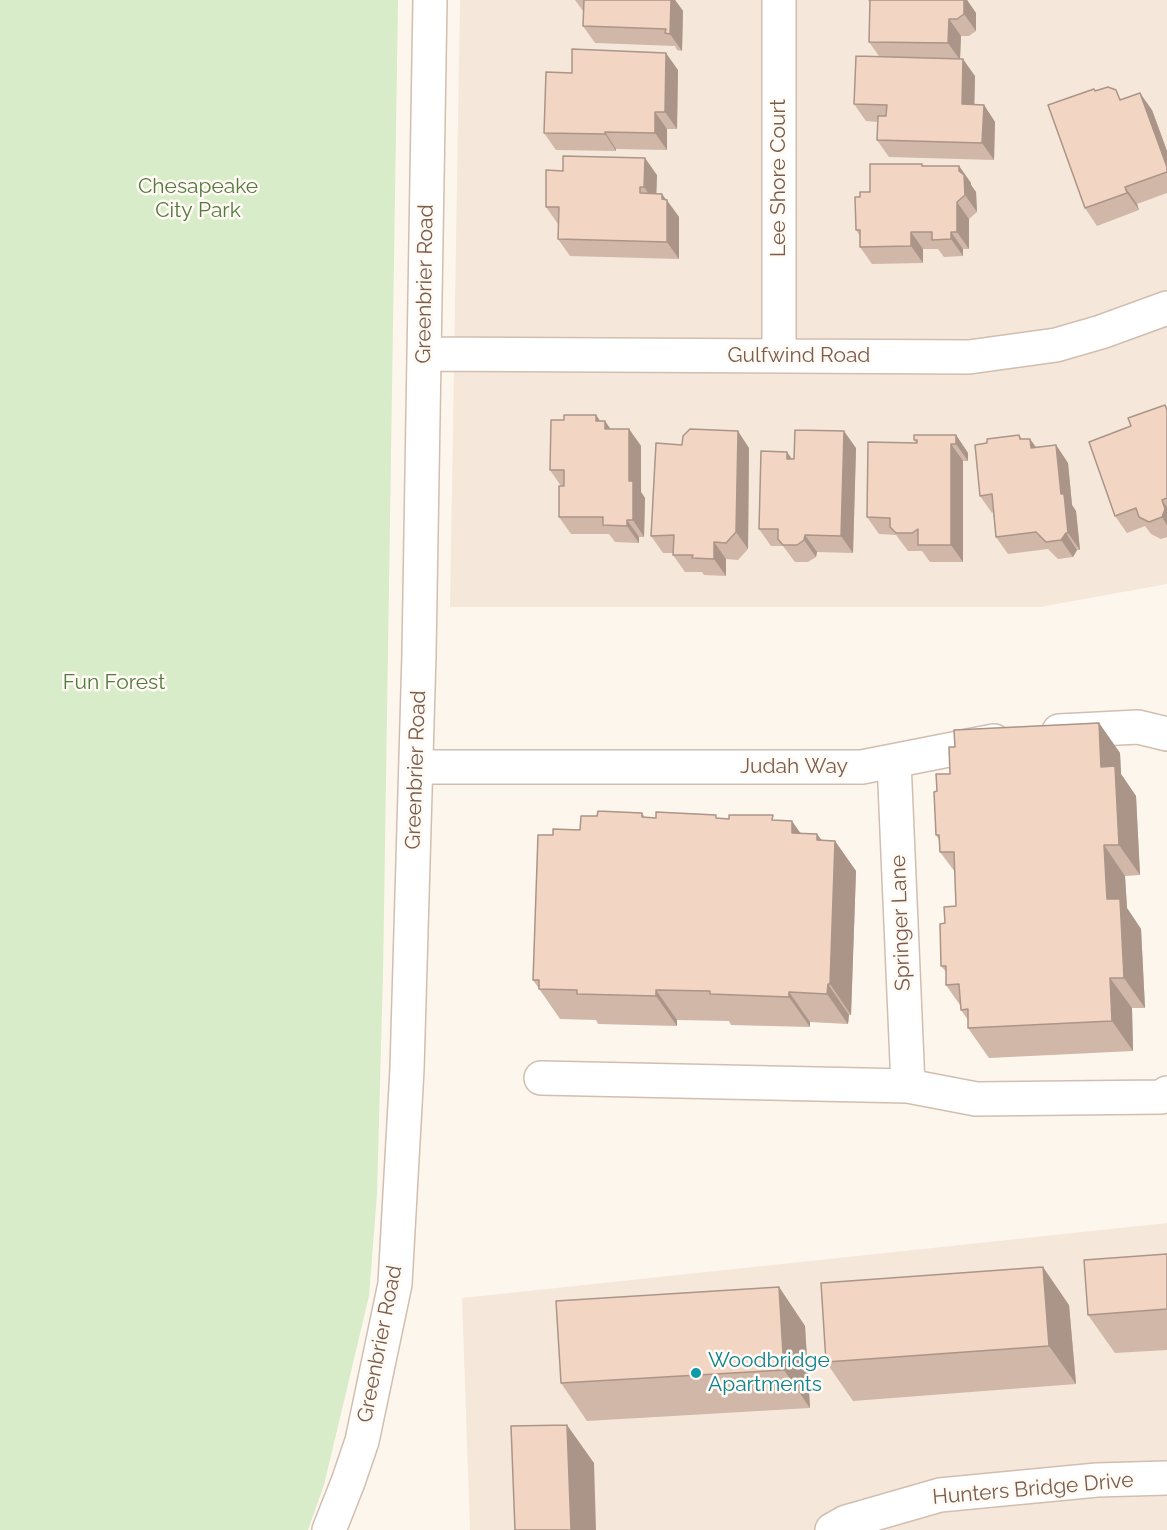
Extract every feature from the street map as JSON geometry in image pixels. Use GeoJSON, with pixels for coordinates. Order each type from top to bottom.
{"type":"FeatureCollection","features":[{"type":"Feature","properties":{"kind":"street","name":"Greenbrier Road"},"geometry":{"type":"LineString","coordinates":[[329,1530],[362,1441],[395,1284],[407,1069],[416,767],[430,0]]}},
{"type":"Feature","properties":{"kind":"street","name":"Lee Shore Court"},"geometry":{"type":"LineString","coordinates":[[779,0],[779,355]]}},
{"type":"Feature","properties":{"kind":"street","name":"Gulfwind Road"},"geometry":{"type":"LineString","coordinates":[[424,354],[969,357],[1056,345],[1101,332],[1167,308]]}},
{"type":"Feature","properties":{"kind":"street","name":"Judah Way"},"geometry":{"type":"LineString","coordinates":[[416,767],[862,767],[1044,731],[1138,727],[1167,734]]}},
{"type":"Feature","properties":{"kind":"street","name":"Springer Lane"},"geometry":{"type":"LineString","coordinates":[[894,760],[908,1086]]}},
{"type":"Feature","properties":{"kind":"street"},"geometry":{"type":"LineString","coordinates":[[541,1078],[908,1086],[976,1099],[1161,1097],[1167,1094]]}},
{"type":"Feature","properties":{"kind":"street","name":"Hunters Bridge Drive"},"geometry":{"type":"LineString","coordinates":[[832,1530],[846,1522],[940,1495],[1097,1480],[1167,1478]]}},
{"type":"Feature","properties":{"kind":"shaded area"},"geometry":{"type":"Polygon","coordinates":[[[460,0],[1167,0],[1167,584],[1040,607],[450,607],[460,0]]]}},
{"type":"Feature","properties":{"kind":"shaded area"},"geometry":{"type":"Polygon","coordinates":[[[1167,1223],[1167,1530],[470,1530],[462,1298],[1167,1223]]]}},
{"type":"Feature","properties":{"kind":"green space","name":"Chesapeake City Park"},"geometry":{"type":"Polygon","coordinates":[[[0,0],[398,0],[383,974],[377,1194],[369,1296],[324,1485],[308,1530],[0,1530],[0,0]]]}},
{"type":"Feature","properties":{"kind":"building"},"geometry":{"type":"Polygon","coordinates":[[[584,0],[671,0],[670,34],[665,33],[666,29],[583,26],[584,0]]]}},
{"type":"Feature","properties":{"kind":"building"},"geometry":{"type":"Polygon","coordinates":[[[870,0],[964,0],[964,14],[957,19],[949,19],[948,43],[869,42],[870,0]]]}},
{"type":"Feature","properties":{"kind":"building"},"geometry":{"type":"Polygon","coordinates":[[[572,49],[666,53],[665,112],[655,112],[655,133],[544,133],[546,72],[572,73],[572,49]]]}},
{"type":"Feature","properties":{"kind":"building"},"geometry":{"type":"Polygon","coordinates":[[[856,56],[963,59],[962,104],[984,105],[982,143],[877,140],[878,116],[886,116],[887,105],[854,104],[856,56]]]}},
{"type":"Feature","properties":{"kind":"building"},"geometry":{"type":"Polygon","coordinates":[[[1108,87],[1116,90],[1120,100],[1140,93],[1167,172],[1125,187],[1127,193],[1085,208],[1048,105],[1094,89],[1095,91],[1108,87]]]}},
{"type":"Feature","properties":{"kind":"building"},"geometry":{"type":"Polygon","coordinates":[[[563,156],[645,158],[644,187],[640,187],[640,193],[662,194],[662,199],[667,200],[667,242],[558,239],[559,207],[546,207],[546,170],[563,171],[563,156]]]}},
{"type":"Feature","properties":{"kind":"building"},"geometry":{"type":"Polygon","coordinates":[[[870,164],[959,166],[959,171],[964,175],[965,195],[957,202],[957,232],[951,232],[951,239],[932,240],[932,232],[911,232],[911,246],[860,247],[860,230],[856,230],[855,197],[860,197],[860,192],[870,192],[870,164]]]}},
{"type":"Feature","properties":{"kind":"building"},"geometry":{"type":"Polygon","coordinates":[[[1165,405],[1167,410],[1167,498],[1162,500],[1165,509],[1162,517],[1149,522],[1139,517],[1136,508],[1115,516],[1089,442],[1131,426],[1128,418],[1165,405]]]}},
{"type":"Feature","properties":{"kind":"building"},"geometry":{"type":"Polygon","coordinates":[[[564,415],[596,415],[596,421],[605,421],[605,429],[629,429],[629,481],[633,481],[633,520],[627,520],[627,526],[603,525],[603,517],[559,517],[559,486],[564,486],[564,470],[550,470],[551,420],[564,420],[564,415]]]}},
{"type":"Feature","properties":{"kind":"building"},"geometry":{"type":"Polygon","coordinates":[[[690,429],[738,431],[736,532],[726,543],[714,542],[714,559],[692,558],[693,555],[673,555],[674,535],[651,536],[656,443],[682,445],[683,436],[690,429]]]}},
{"type":"Feature","properties":{"kind":"building"},"geometry":{"type":"Polygon","coordinates":[[[795,430],[844,431],[841,536],[805,535],[804,540],[797,545],[783,545],[778,539],[778,529],[759,529],[761,451],[787,452],[787,459],[794,459],[795,430]]]}},
{"type":"Feature","properties":{"kind":"building"},"geometry":{"type":"Polygon","coordinates":[[[914,435],[956,435],[956,444],[951,444],[951,545],[918,545],[918,529],[912,533],[896,533],[890,527],[890,518],[867,517],[868,442],[917,443],[914,435]]]}},
{"type":"Feature","properties":{"kind":"building"},"geometry":{"type":"Polygon","coordinates":[[[1019,435],[1020,439],[1030,439],[1031,448],[1056,445],[1068,533],[1061,540],[1046,542],[1036,532],[996,537],[992,494],[980,496],[975,445],[987,443],[987,439],[1019,435]]]}},
{"type":"Feature","properties":{"kind":"building"},"geometry":{"type":"Polygon","coordinates":[[[1099,723],[1101,767],[1115,766],[1119,845],[1104,845],[1107,899],[1120,899],[1124,978],[1110,978],[1112,1021],[968,1028],[968,1009],[961,1010],[959,984],[946,985],[946,966],[941,966],[940,924],[945,923],[944,907],[956,906],[954,852],[940,852],[939,835],[936,835],[934,792],[937,791],[936,774],[950,774],[949,747],[955,747],[954,730],[1099,723]]]}},
{"type":"Feature","properties":{"kind":"building"},"geometry":{"type":"Polygon","coordinates":[[[598,811],[642,813],[642,817],[656,818],[656,812],[716,815],[716,818],[729,819],[729,815],[773,815],[772,820],[792,821],[792,833],[817,834],[817,840],[835,841],[830,984],[828,984],[827,994],[789,992],[789,997],[710,994],[710,991],[656,990],[656,996],[577,994],[577,990],[539,989],[539,980],[533,980],[538,835],[553,835],[553,829],[580,830],[581,816],[597,816],[598,811]]]}},
{"type":"Feature","properties":{"kind":"building"},"geometry":{"type":"Polygon","coordinates":[[[1167,1254],[1167,1309],[1088,1315],[1084,1260],[1167,1254]]]}},
{"type":"Feature","properties":{"kind":"building"},"geometry":{"type":"Polygon","coordinates":[[[1043,1267],[1049,1346],[826,1362],[821,1283],[1043,1267]]]}},
{"type":"Feature","properties":{"kind":"building"},"geometry":{"type":"Polygon","coordinates":[[[779,1287],[784,1370],[561,1383],[556,1301],[779,1287]]]}},
{"type":"Feature","properties":{"kind":"building"},"geometry":{"type":"Polygon","coordinates":[[[567,1425],[571,1530],[515,1530],[511,1426],[567,1425]]]}},
{"type":"Feature","properties":{"kind":"place","name":"Woodbridge Apartments"},"geometry":{"type":"Point","coordinates":[696,1373]}},
{"type":"Feature","properties":{"kind":"park label","name":"Fun Forest"},"geometry":{"type":"Point","coordinates":[114,683]}}]}
